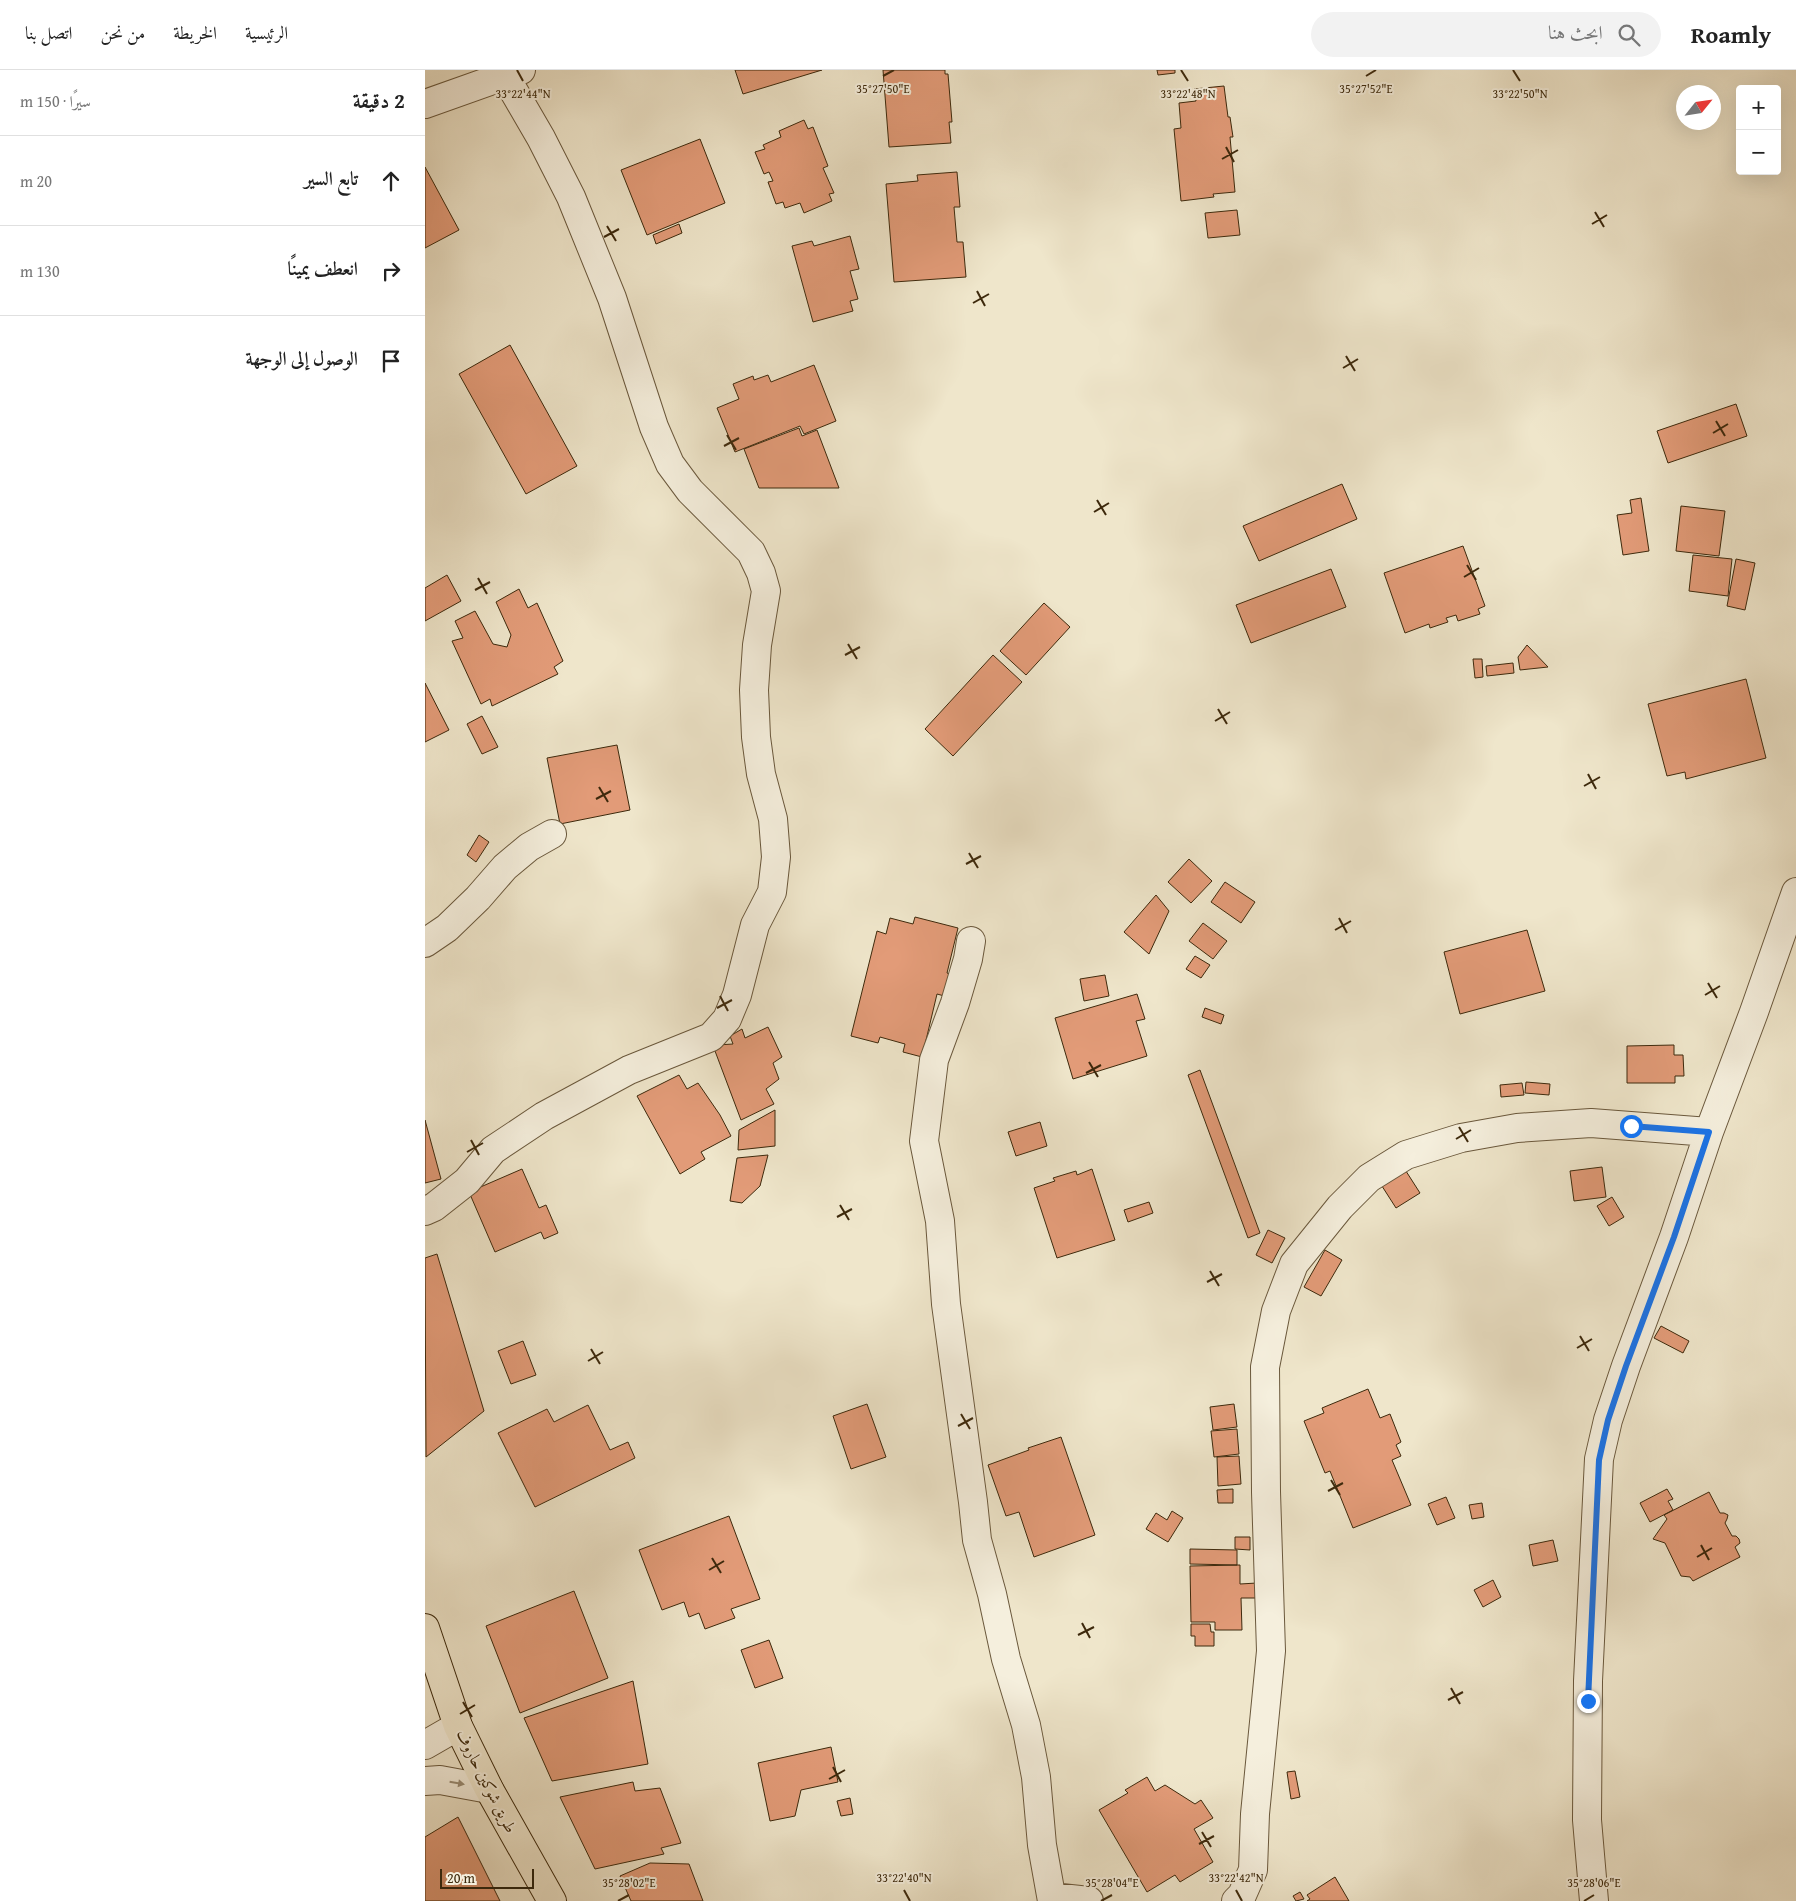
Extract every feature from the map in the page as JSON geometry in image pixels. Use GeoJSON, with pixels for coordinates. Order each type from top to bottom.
{"type":"FeatureCollection","features":[{"type":"Feature","properties":{"kind":"main road","name":"طريق شوكين حاروف"},"geometry":{"type":"LineString","coordinates":[[425,1628],[458,1726],[489,1789],[552,1901]]}},
{"type":"Feature","properties":{"kind":"street"},"geometry":{"type":"LineString","coordinates":[[425,104],[513,73],[541,138],[571,197],[612,298],[654,427],[670,464],[690,491],[751,552],[766,591],[757,645],[754,690],[756,738],[761,774],[773,819],[776,857],[772,892],[755,925],[737,995],[727,1019],[711,1037],[629,1070],[544,1116],[493,1150],[467,1181],[434,1207],[425,1211]]}},
{"type":"Feature","properties":{"kind":"street"},"geometry":{"type":"LineString","coordinates":[[425,943],[447,928],[478,898],[505,867],[529,847],[552,834]]}},
{"type":"Feature","properties":{"kind":"street"},"geometry":{"type":"LineString","coordinates":[[1594,1901],[1587,1820],[1589,1681],[1599,1460],[1608,1420],[1626,1366],[1674,1237],[1709,1132],[1796,892]]}},
{"type":"Feature","properties":{"kind":"street"},"geometry":{"type":"LineString","coordinates":[[971,941],[968,959],[955,1003],[934,1060],[924,1141],[940,1221],[947,1304],[977,1540],[992,1594],[1006,1659],[1026,1725],[1036,1777],[1041,1845],[1052,1899],[1089,1901]]}},
{"type":"Feature","properties":{"kind":"street"},"geometry":{"type":"LineString","coordinates":[[1236,1901],[1242,1895],[1253,1870],[1255,1814],[1271,1651],[1266,1492],[1265,1367],[1276,1311],[1294,1264],[1340,1207],[1369,1178],[1407,1155],[1443,1143],[1517,1128],[1591,1123],[1709,1132]]}},
{"type":"Feature","properties":{"kind":"street"},"geometry":{"type":"LineString","coordinates":[[425,1745],[458,1726]]}},
{"type":"Feature","properties":{"kind":"street"},"geometry":{"type":"LineString","coordinates":[[425,1781],[440,1780],[489,1789]]}},
{"type":"Feature","properties":{"kind":"building"},"geometry":{"type":"Polygon","coordinates":[[[735,70],[822,70],[743,94],[735,70]]]}},
{"type":"Feature","properties":{"kind":"building"},"geometry":{"type":"Polygon","coordinates":[[[883,70],[945,70],[945,74],[948,74],[952,122],[949,122],[951,143],[889,147],[883,70]]]}},
{"type":"Feature","properties":{"kind":"building"},"geometry":{"type":"Polygon","coordinates":[[[1157,70],[1175,70],[1175,73],[1158,75],[1157,70]]]}},
{"type":"Feature","properties":{"kind":"building"},"geometry":{"type":"Polygon","coordinates":[[[1224,86],[1233,137],[1230,137],[1235,192],[1213,194],[1214,197],[1181,201],[1174,129],[1181,128],[1179,103],[1196,101],[1194,89],[1224,86]]]}},
{"type":"Feature","properties":{"kind":"building"},"geometry":{"type":"Polygon","coordinates":[[[804,120],[808,129],[813,127],[828,166],[823,168],[834,193],[829,194],[832,201],[804,213],[800,203],[785,208],[783,202],[776,204],[768,182],[773,181],[769,172],[764,174],[755,152],[765,149],[763,145],[781,137],[779,131],[804,120]]]}},
{"type":"Feature","properties":{"kind":"building"},"geometry":{"type":"Polygon","coordinates":[[[700,139],[725,203],[647,235],[621,170],[700,139]]]}},
{"type":"Feature","properties":{"kind":"building"},"geometry":{"type":"Polygon","coordinates":[[[425,167],[459,230],[425,248],[425,167]]]}},
{"type":"Feature","properties":{"kind":"building"},"geometry":{"type":"Polygon","coordinates":[[[957,172],[960,207],[954,207],[957,242],[963,242],[966,277],[894,282],[886,184],[918,181],[917,175],[957,172]]]}},
{"type":"Feature","properties":{"kind":"building"},"geometry":{"type":"Polygon","coordinates":[[[1237,210],[1240,235],[1208,238],[1205,213],[1237,210]]]}},
{"type":"Feature","properties":{"kind":"building"},"geometry":{"type":"Polygon","coordinates":[[[679,224],[682,233],[656,244],[653,235],[679,224]]]}},
{"type":"Feature","properties":{"kind":"building"},"geometry":{"type":"Polygon","coordinates":[[[850,236],[859,269],[850,271],[858,299],[850,301],[853,311],[813,322],[792,246],[812,241],[814,246],[850,236]]]}},
{"type":"Feature","properties":{"kind":"building"},"geometry":{"type":"Polygon","coordinates":[[[510,345],[577,466],[526,494],[459,374],[510,345]]]}},
{"type":"Feature","properties":{"kind":"building"},"geometry":{"type":"Polygon","coordinates":[[[814,365],[836,421],[804,434],[800,426],[735,452],[717,408],[739,399],[733,384],[753,376],[754,380],[768,375],[771,382],[814,365]]]}},
{"type":"Feature","properties":{"kind":"building"},"geometry":{"type":"Polygon","coordinates":[[[1736,404],[1747,436],[1668,463],[1657,431],[1736,404]]]}},
{"type":"Feature","properties":{"kind":"building"},"geometry":{"type":"Polygon","coordinates":[[[799,428],[802,436],[817,430],[839,488],[759,488],[744,449],[799,428]]]}},
{"type":"Feature","properties":{"kind":"building"},"geometry":{"type":"Polygon","coordinates":[[[1342,484],[1357,519],[1259,561],[1243,526],[1342,484]]]}},
{"type":"Feature","properties":{"kind":"building"},"geometry":{"type":"Polygon","coordinates":[[[1641,498],[1649,551],[1623,555],[1617,515],[1632,513],[1630,500],[1641,498]]]}},
{"type":"Feature","properties":{"kind":"building"},"geometry":{"type":"Polygon","coordinates":[[[1681,506],[1725,511],[1719,556],[1676,551],[1681,506]]]}},
{"type":"Feature","properties":{"kind":"building"},"geometry":{"type":"Polygon","coordinates":[[[1463,546],[1485,606],[1478,609],[1480,614],[1458,621],[1456,615],[1446,618],[1448,622],[1430,628],[1429,624],[1405,633],[1384,573],[1463,546]]]}},
{"type":"Feature","properties":{"kind":"building"},"geometry":{"type":"Polygon","coordinates":[[[1693,555],[1732,559],[1728,596],[1689,591],[1693,555]]]}},
{"type":"Feature","properties":{"kind":"building"},"geometry":{"type":"Polygon","coordinates":[[[1736,559],[1755,563],[1745,610],[1727,606],[1736,559]]]}},
{"type":"Feature","properties":{"kind":"building"},"geometry":{"type":"Polygon","coordinates":[[[1331,569],[1346,607],[1251,643],[1236,605],[1331,569]]]}},
{"type":"Feature","properties":{"kind":"building"},"geometry":{"type":"Polygon","coordinates":[[[447,575],[461,601],[425,621],[425,588],[447,575]]]}},
{"type":"Feature","properties":{"kind":"building"},"geometry":{"type":"Polygon","coordinates":[[[519,589],[528,608],[537,603],[563,661],[554,667],[558,674],[492,706],[490,699],[481,704],[452,641],[463,638],[455,621],[475,611],[493,644],[507,647],[511,635],[496,602],[519,589]]]}},
{"type":"Feature","properties":{"kind":"building"},"geometry":{"type":"Polygon","coordinates":[[[1044,603],[1070,627],[1026,675],[1000,651],[1044,603]]]}},
{"type":"Feature","properties":{"kind":"building"},"geometry":{"type":"Polygon","coordinates":[[[1527,645],[1548,667],[1520,670],[1518,657],[1527,645]]]}},
{"type":"Feature","properties":{"kind":"building"},"geometry":{"type":"Polygon","coordinates":[[[993,655],[1022,682],[953,756],[925,729],[993,655]]]}},
{"type":"Feature","properties":{"kind":"building"},"geometry":{"type":"Polygon","coordinates":[[[1473,659],[1482,659],[1483,677],[1475,678],[1473,659]]]}},
{"type":"Feature","properties":{"kind":"building"},"geometry":{"type":"Polygon","coordinates":[[[1513,663],[1514,673],[1487,676],[1486,666],[1513,663]]]}},
{"type":"Feature","properties":{"kind":"building"},"geometry":{"type":"Polygon","coordinates":[[[1746,679],[1766,758],[1686,779],[1685,772],[1667,776],[1648,704],[1746,679]]]}},
{"type":"Feature","properties":{"kind":"building"},"geometry":{"type":"Polygon","coordinates":[[[425,683],[449,730],[425,742],[425,683]]]}},
{"type":"Feature","properties":{"kind":"building"},"geometry":{"type":"Polygon","coordinates":[[[482,716],[498,747],[482,754],[467,724],[482,716]]]}},
{"type":"Feature","properties":{"kind":"building"},"geometry":{"type":"Polygon","coordinates":[[[617,745],[630,810],[560,824],[547,758],[617,745]]]}},
{"type":"Feature","properties":{"kind":"building"},"geometry":{"type":"Polygon","coordinates":[[[479,835],[489,842],[476,862],[467,855],[479,835]]]}},
{"type":"Feature","properties":{"kind":"building"},"geometry":{"type":"Polygon","coordinates":[[[1189,859],[1212,881],[1191,903],[1168,882],[1189,859]]]}},
{"type":"Feature","properties":{"kind":"building"},"geometry":{"type":"Polygon","coordinates":[[[1225,882],[1255,902],[1241,923],[1211,902],[1225,882]]]}},
{"type":"Feature","properties":{"kind":"building"},"geometry":{"type":"Polygon","coordinates":[[[1156,895],[1169,911],[1149,954],[1124,932],[1156,895]]]}},
{"type":"Feature","properties":{"kind":"building"},"geometry":{"type":"Polygon","coordinates":[[[915,917],[958,928],[947,973],[953,975],[948,997],[937,994],[922,1057],[903,1052],[905,1044],[880,1037],[878,1043],[851,1036],[877,931],[886,934],[890,918],[913,924],[915,917]]]}},
{"type":"Feature","properties":{"kind":"building"},"geometry":{"type":"Polygon","coordinates":[[[1203,923],[1227,941],[1213,959],[1189,941],[1203,923]]]}},
{"type":"Feature","properties":{"kind":"building"},"geometry":{"type":"Polygon","coordinates":[[[1527,930],[1545,991],[1460,1014],[1444,952],[1527,930]]]}},
{"type":"Feature","properties":{"kind":"building"},"geometry":{"type":"Polygon","coordinates":[[[1195,956],[1210,965],[1201,978],[1186,969],[1195,956]]]}},
{"type":"Feature","properties":{"kind":"building"},"geometry":{"type":"Polygon","coordinates":[[[1105,975],[1109,996],[1084,1001],[1080,979],[1105,975]]]}},
{"type":"Feature","properties":{"kind":"building"},"geometry":{"type":"Polygon","coordinates":[[[1137,994],[1145,1019],[1136,1021],[1147,1056],[1073,1079],[1055,1018],[1137,994]]]}},
{"type":"Feature","properties":{"kind":"building"},"geometry":{"type":"Polygon","coordinates":[[[1205,1008],[1224,1015],[1221,1024],[1202,1017],[1205,1008]]]}},
{"type":"Feature","properties":{"kind":"building"},"geometry":{"type":"Polygon","coordinates":[[[768,1027],[782,1057],[773,1063],[779,1079],[766,1089],[774,1104],[741,1120],[715,1051],[717,1045],[733,1044],[730,1036],[742,1029],[745,1038],[768,1027]]]}},
{"type":"Feature","properties":{"kind":"building"},"geometry":{"type":"Polygon","coordinates":[[[1674,1045],[1674,1055],[1683,1055],[1684,1076],[1675,1076],[1675,1083],[1627,1083],[1627,1046],[1674,1045]]]}},
{"type":"Feature","properties":{"kind":"building"},"geometry":{"type":"Polygon","coordinates":[[[1200,1070],[1260,1233],[1248,1238],[1188,1075],[1200,1070]]]}},
{"type":"Feature","properties":{"kind":"building"},"geometry":{"type":"Polygon","coordinates":[[[679,1075],[687,1089],[698,1083],[720,1115],[731,1136],[701,1152],[705,1159],[680,1174],[637,1096],[679,1075]]]}},
{"type":"Feature","properties":{"kind":"building"},"geometry":{"type":"Polygon","coordinates":[[[1526,1082],[1550,1084],[1549,1095],[1525,1093],[1526,1082]]]}},
{"type":"Feature","properties":{"kind":"building"},"geometry":{"type":"Polygon","coordinates":[[[1522,1083],[1524,1095],[1501,1097],[1500,1085],[1522,1083]]]}},
{"type":"Feature","properties":{"kind":"building"},"geometry":{"type":"Polygon","coordinates":[[[775,1110],[775,1146],[738,1150],[739,1130],[775,1110]]]}},
{"type":"Feature","properties":{"kind":"building"},"geometry":{"type":"Polygon","coordinates":[[[425,1120],[441,1179],[425,1183],[425,1120]]]}},
{"type":"Feature","properties":{"kind":"building"},"geometry":{"type":"Polygon","coordinates":[[[1040,1122],[1047,1146],[1016,1156],[1008,1132],[1040,1122]]]}},
{"type":"Feature","properties":{"kind":"building"},"geometry":{"type":"Polygon","coordinates":[[[768,1155],[760,1186],[742,1203],[730,1201],[737,1158],[768,1155]]]}},
{"type":"Feature","properties":{"kind":"building"},"geometry":{"type":"Polygon","coordinates":[[[1602,1167],[1606,1197],[1574,1201],[1570,1171],[1602,1167]]]}},
{"type":"Feature","properties":{"kind":"building"},"geometry":{"type":"Polygon","coordinates":[[[1404,1168],[1420,1193],[1396,1208],[1380,1183],[1404,1168]]]}},
{"type":"Feature","properties":{"kind":"building"},"geometry":{"type":"Polygon","coordinates":[[[522,1169],[539,1208],[546,1205],[558,1233],[544,1239],[541,1232],[495,1252],[469,1192],[522,1169]]]}},
{"type":"Feature","properties":{"kind":"building"},"geometry":{"type":"Polygon","coordinates":[[[1092,1169],[1115,1240],[1057,1258],[1034,1188],[1055,1181],[1053,1178],[1076,1171],[1077,1175],[1092,1169]]]}},
{"type":"Feature","properties":{"kind":"building"},"geometry":{"type":"Polygon","coordinates":[[[1612,1197],[1624,1217],[1609,1226],[1597,1206],[1612,1197]]]}},
{"type":"Feature","properties":{"kind":"building"},"geometry":{"type":"Polygon","coordinates":[[[1149,1202],[1153,1213],[1128,1222],[1124,1210],[1149,1202]]]}},
{"type":"Feature","properties":{"kind":"building"},"geometry":{"type":"Polygon","coordinates":[[[1268,1230],[1285,1238],[1272,1263],[1256,1255],[1268,1230]]]}},
{"type":"Feature","properties":{"kind":"building"},"geometry":{"type":"Polygon","coordinates":[[[1325,1250],[1342,1260],[1321,1296],[1304,1287],[1325,1250]]]}},
{"type":"Feature","properties":{"kind":"building"},"geometry":{"type":"Polygon","coordinates":[[[437,1254],[484,1411],[426,1457],[425,1258],[437,1254]]]}},
{"type":"Feature","properties":{"kind":"building"},"geometry":{"type":"Polygon","coordinates":[[[1661,1326],[1689,1341],[1683,1353],[1654,1338],[1661,1326]]]}},
{"type":"Feature","properties":{"kind":"building"},"geometry":{"type":"Polygon","coordinates":[[[523,1341],[536,1375],[511,1384],[498,1351],[523,1341]]]}},
{"type":"Feature","properties":{"kind":"building"},"geometry":{"type":"Polygon","coordinates":[[[1368,1389],[1380,1418],[1390,1414],[1401,1442],[1396,1445],[1401,1456],[1392,1460],[1411,1505],[1353,1528],[1330,1471],[1325,1473],[1304,1421],[1324,1413],[1322,1408],[1368,1389]]]}},
{"type":"Feature","properties":{"kind":"building"},"geometry":{"type":"Polygon","coordinates":[[[867,1404],[886,1457],[851,1469],[833,1416],[867,1404]]]}},
{"type":"Feature","properties":{"kind":"building"},"geometry":{"type":"Polygon","coordinates":[[[1234,1404],[1237,1427],[1213,1430],[1210,1407],[1234,1404]]]}},
{"type":"Feature","properties":{"kind":"building"},"geometry":{"type":"Polygon","coordinates":[[[588,1405],[610,1450],[628,1442],[635,1458],[535,1507],[498,1433],[547,1409],[554,1422],[588,1405]]]}},
{"type":"Feature","properties":{"kind":"building"},"geometry":{"type":"Polygon","coordinates":[[[1237,1429],[1239,1454],[1214,1457],[1211,1431],[1237,1429]]]}},
{"type":"Feature","properties":{"kind":"building"},"geometry":{"type":"Polygon","coordinates":[[[1061,1437],[1095,1535],[1034,1557],[1019,1512],[1006,1516],[988,1465],[1029,1450],[1028,1448],[1061,1437]]]}},
{"type":"Feature","properties":{"kind":"building"},"geometry":{"type":"Polygon","coordinates":[[[1239,1456],[1241,1484],[1218,1486],[1217,1457],[1239,1456]]]}},
{"type":"Feature","properties":{"kind":"building"},"geometry":{"type":"Polygon","coordinates":[[[1233,1489],[1233,1503],[1218,1503],[1217,1490],[1233,1489]]]}},
{"type":"Feature","properties":{"kind":"building"},"geometry":{"type":"Polygon","coordinates":[[[1667,1489],[1673,1499],[1668,1501],[1673,1510],[1650,1522],[1640,1503],[1667,1489]]]}},
{"type":"Feature","properties":{"kind":"building"},"geometry":{"type":"Polygon","coordinates":[[[1709,1492],[1720,1513],[1728,1515],[1725,1523],[1732,1536],[1736,1536],[1739,1539],[1740,1543],[1735,1547],[1740,1557],[1693,1581],[1690,1577],[1681,1576],[1665,1543],[1653,1539],[1667,1519],[1664,1515],[1709,1492]]]}},
{"type":"Feature","properties":{"kind":"building"},"geometry":{"type":"Polygon","coordinates":[[[1446,1497],[1455,1518],[1437,1525],[1428,1504],[1446,1497]]]}},
{"type":"Feature","properties":{"kind":"building"},"geometry":{"type":"Polygon","coordinates":[[[1482,1503],[1484,1517],[1472,1519],[1469,1505],[1482,1503]]]}},
{"type":"Feature","properties":{"kind":"building"},"geometry":{"type":"Polygon","coordinates":[[[1172,1511],[1183,1518],[1168,1542],[1146,1529],[1156,1513],[1167,1520],[1172,1511]]]}},
{"type":"Feature","properties":{"kind":"building"},"geometry":{"type":"Polygon","coordinates":[[[729,1516],[760,1599],[731,1609],[735,1618],[705,1629],[699,1613],[689,1617],[684,1602],[662,1610],[639,1550],[729,1516]]]}},
{"type":"Feature","properties":{"kind":"building"},"geometry":{"type":"Polygon","coordinates":[[[1235,1537],[1250,1537],[1250,1550],[1235,1549],[1235,1537]]]}},
{"type":"Feature","properties":{"kind":"building"},"geometry":{"type":"Polygon","coordinates":[[[1553,1540],[1558,1561],[1533,1566],[1529,1545],[1553,1540]]]}},
{"type":"Feature","properties":{"kind":"building"},"geometry":{"type":"Polygon","coordinates":[[[1190,1549],[1237,1550],[1237,1565],[1190,1564],[1190,1549]]]}},
{"type":"Feature","properties":{"kind":"building"},"geometry":{"type":"Polygon","coordinates":[[[1240,1565],[1240,1584],[1257,1583],[1257,1598],[1241,1598],[1242,1630],[1215,1630],[1215,1622],[1191,1622],[1190,1566],[1240,1565]]]}},
{"type":"Feature","properties":{"kind":"building"},"geometry":{"type":"Polygon","coordinates":[[[1493,1580],[1501,1597],[1483,1607],[1474,1590],[1493,1580]]]}},
{"type":"Feature","properties":{"kind":"building"},"geometry":{"type":"Polygon","coordinates":[[[574,1591],[608,1678],[520,1713],[486,1626],[574,1591]]]}},
{"type":"Feature","properties":{"kind":"building"},"geometry":{"type":"Polygon","coordinates":[[[1191,1624],[1210,1624],[1211,1632],[1214,1632],[1214,1646],[1195,1646],[1195,1636],[1191,1636],[1191,1624]]]}},
{"type":"Feature","properties":{"kind":"building"},"geometry":{"type":"Polygon","coordinates":[[[769,1640],[783,1678],[755,1688],[741,1650],[769,1640]]]}},
{"type":"Feature","properties":{"kind":"building"},"geometry":{"type":"Polygon","coordinates":[[[633,1681],[648,1764],[552,1781],[524,1718],[633,1681]]]}},
{"type":"Feature","properties":{"kind":"building"},"geometry":{"type":"Polygon","coordinates":[[[831,1747],[838,1782],[801,1790],[795,1816],[770,1821],[758,1763],[831,1747]]]}},
{"type":"Feature","properties":{"kind":"building"},"geometry":{"type":"Polygon","coordinates":[[[1295,1771],[1300,1797],[1291,1799],[1287,1772],[1295,1771]]]}},
{"type":"Feature","properties":{"kind":"building"},"geometry":{"type":"Polygon","coordinates":[[[1147,1777],[1155,1791],[1165,1785],[1195,1804],[1201,1800],[1213,1818],[1194,1829],[1213,1862],[1180,1882],[1175,1875],[1147,1892],[1099,1810],[1128,1793],[1125,1790],[1147,1777]]]}},
{"type":"Feature","properties":{"kind":"building"},"geometry":{"type":"Polygon","coordinates":[[[633,1782],[635,1791],[660,1788],[681,1843],[661,1848],[664,1854],[595,1869],[560,1797],[633,1782]]]}},
{"type":"Feature","properties":{"kind":"building"},"geometry":{"type":"Polygon","coordinates":[[[850,1798],[853,1814],[841,1816],[837,1801],[850,1798]]]}},
{"type":"Feature","properties":{"kind":"building"},"geometry":{"type":"Polygon","coordinates":[[[458,1817],[500,1901],[425,1901],[425,1837],[458,1817]]]}},
{"type":"Feature","properties":{"kind":"building"},"geometry":{"type":"Polygon","coordinates":[[[650,1863],[689,1864],[703,1901],[631,1901],[620,1876],[650,1863]]]}},
{"type":"Feature","properties":{"kind":"building"},"geometry":{"type":"Polygon","coordinates":[[[1335,1877],[1349,1901],[1307,1901],[1310,1899],[1307,1895],[1335,1877]]]}},
{"type":"Feature","properties":{"kind":"building"},"geometry":{"type":"Polygon","coordinates":[[[1300,1892],[1304,1899],[1296,1901],[1293,1896],[1300,1892]]]}},
{"type":"Feature","properties":{"kind":"route"},"geometry":{"type":"LineString","coordinates":[[1588,1701],[1599,1460],[1608,1420],[1626,1366],[1674,1237],[1709,1132],[1631,1126]]}}]}
